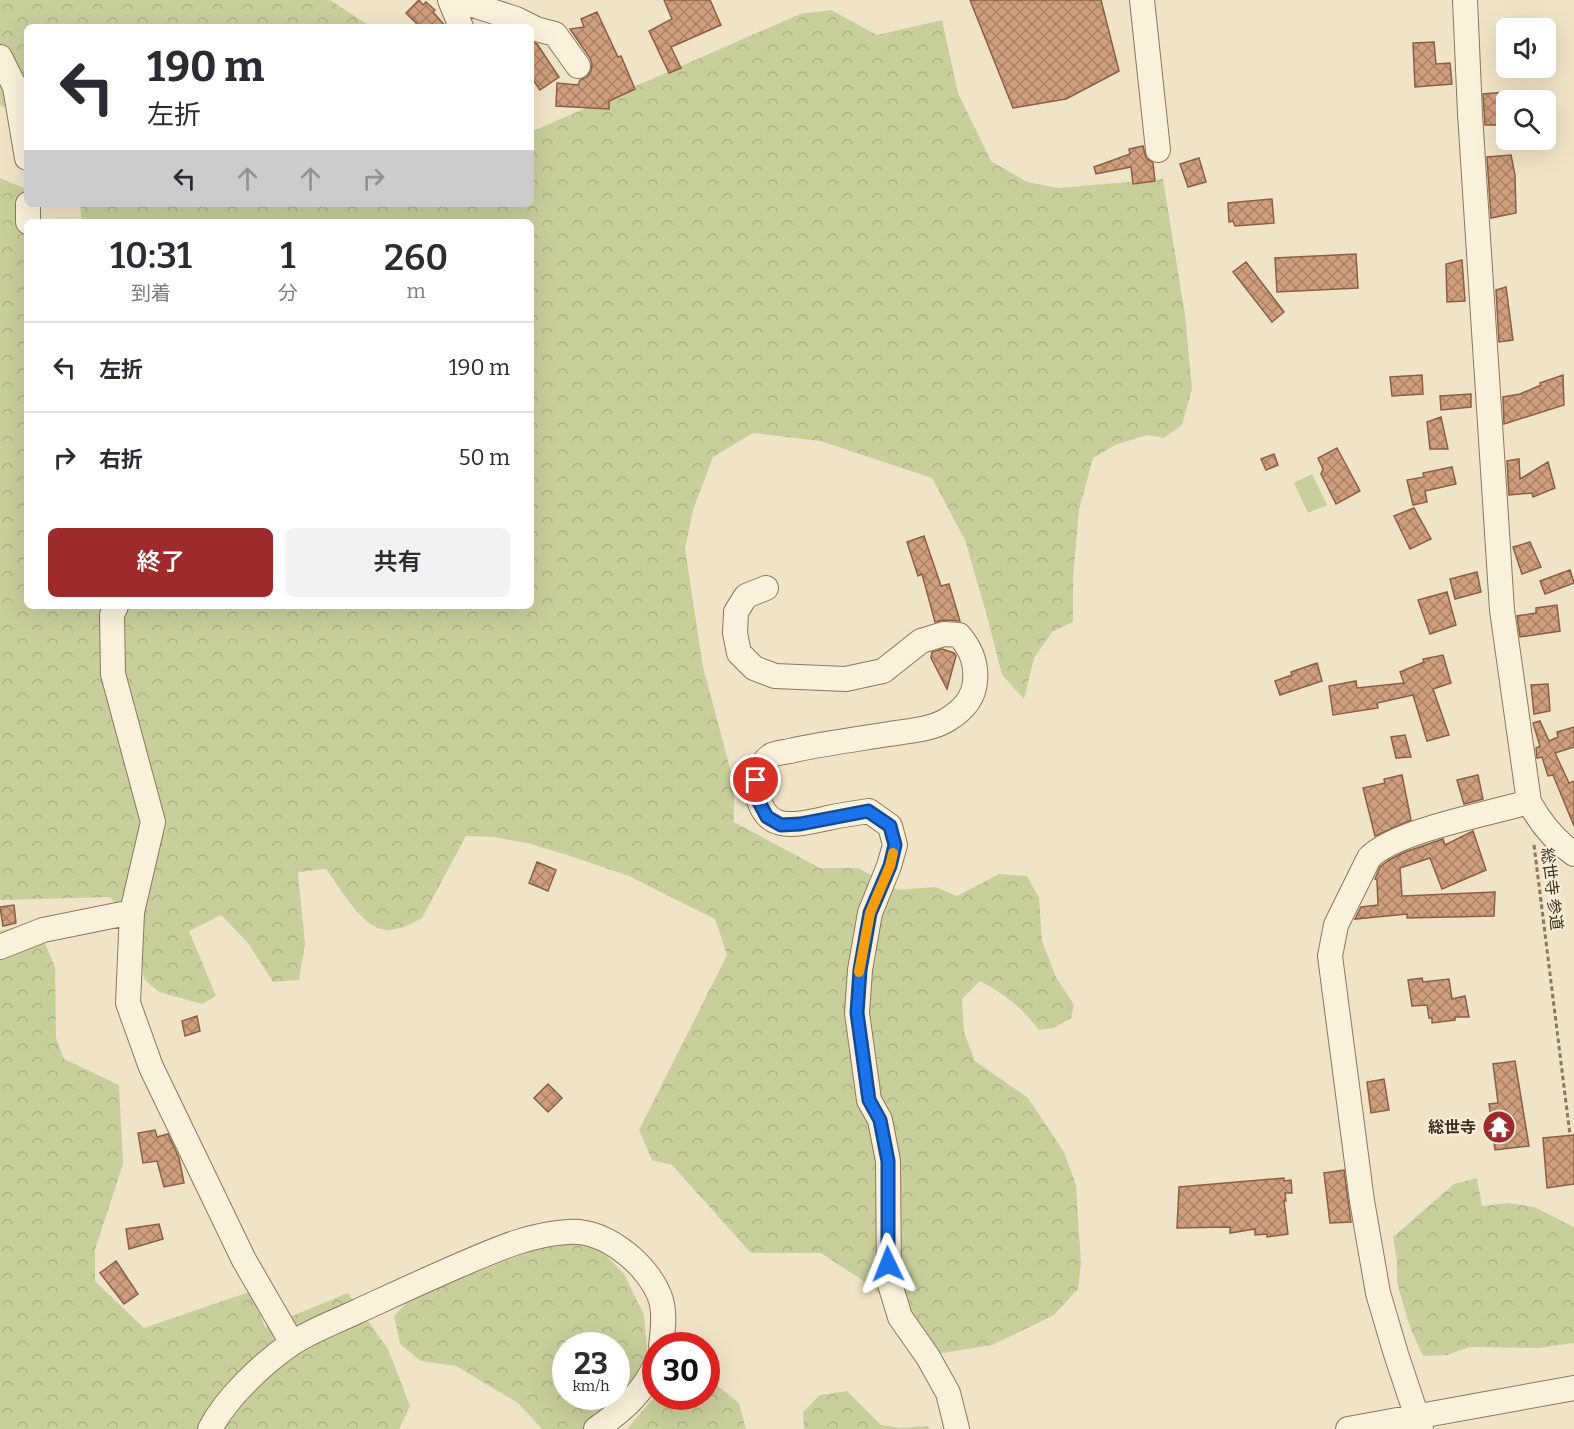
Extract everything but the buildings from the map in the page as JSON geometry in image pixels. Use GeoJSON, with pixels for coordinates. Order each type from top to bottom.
{"type":"FeatureCollection","features":[{"type":"Feature","properties":{"kind":"street"},"geometry":{"type":"LineString","coordinates":[[450,0],[460,24]]}},
{"type":"Feature","properties":{"kind":"street"},"geometry":{"type":"LineString","coordinates":[[458,0],[526,24]]}},
{"type":"Feature","properties":{"kind":"street"},"geometry":{"type":"LineString","coordinates":[[1142,0],[1158,150]]}},
{"type":"Feature","properties":{"kind":"street"},"geometry":{"type":"LineString","coordinates":[[1465,0],[1470,114],[1502,610],[1529,802],[1541,824],[1558,843],[1574,854]]}},
{"type":"Feature","properties":{"kind":"street"},"geometry":{"type":"LineString","coordinates":[[534,28],[555,34],[578,66]]}},
{"type":"Feature","properties":{"kind":"street"},"geometry":{"type":"LineString","coordinates":[[0,57],[15,87],[24,140]]}},
{"type":"Feature","properties":{"kind":"street"},"geometry":{"type":"LineString","coordinates":[[766,588],[746,596],[736,612],[735,633],[739,653],[754,668],[775,676],[846,679],[883,671],[921,640],[944,634],[959,636],[969,646],[976,669],[971,699],[959,712],[945,721],[923,729],[772,755],[761,766],[756,780],[758,800],[767,817],[781,825],[800,824],[868,811],[890,826],[895,845],[890,866],[870,913],[860,970],[857,1013],[862,1059],[869,1100],[880,1120],[888,1161],[889,1281],[900,1317],[928,1357],[948,1393],[957,1429]]}},
{"type":"Feature","properties":{"kind":"street"},"geometry":{"type":"LineString","coordinates":[[115,609],[112,615],[113,674],[153,822],[132,912],[129,1003],[151,1067],[244,1260],[292,1343]]}},
{"type":"Feature","properties":{"kind":"street"},"geometry":{"type":"LineString","coordinates":[[1419,1422],[1390,1334],[1374,1272],[1362,1201],[1330,956],[1336,925],[1369,858],[1377,849],[1407,835],[1529,802]]}},
{"type":"Feature","properties":{"kind":"street"},"geometry":{"type":"LineString","coordinates":[[0,946],[43,930],[132,912]]}},
{"type":"Feature","properties":{"kind":"street"},"geometry":{"type":"LineString","coordinates":[[210,1429],[255,1372],[292,1343],[404,1289],[521,1240],[570,1232],[589,1234],[606,1240],[638,1264],[652,1279],[662,1302],[662,1332]]}},
{"type":"Feature","properties":{"kind":"street"},"geometry":{"type":"LineString","coordinates":[[1348,1429],[1419,1422],[1574,1388]]}},
{"type":"Feature","properties":{"kind":"street"},"geometry":{"type":"LineString","coordinates":[[596,1429],[642,1390]]}},
{"type":"Feature","properties":{"kind":"path","name":"総世寺 参道"},"geometry":{"type":"LineString","coordinates":[[1533,838],[1570,1135]]}},
{"type":"Feature","properties":{"kind":"path"},"geometry":{"type":"LineString","coordinates":[[1569,1122],[1574,1122]]}},
{"type":"Feature","properties":{"kind":"green space"},"geometry":{"type":"Polygon","coordinates":[[[0,0],[330,0],[366,24],[24,24],[24,111],[0,106],[0,0]]]}},
{"type":"Feature","properties":{"kind":"green space"},"geometry":{"type":"Polygon","coordinates":[[[831,10],[877,35],[942,20],[958,93],[991,161],[1027,182],[1058,188],[1163,179],[1185,315],[1192,389],[1182,425],[1164,438],[1147,435],[1115,445],[1093,458],[1079,510],[1073,578],[1073,622],[1052,632],[1034,658],[1024,699],[1002,675],[965,540],[932,478],[820,441],[753,433],[713,457],[693,510],[685,549],[703,667],[734,783],[734,822],[820,868],[858,868],[898,890],[935,887],[957,896],[999,874],[1027,876],[1039,898],[1042,941],[1056,977],[1074,1005],[1071,1018],[1054,1028],[1039,1030],[1012,1002],[980,981],[962,999],[964,1032],[975,1061],[1028,1098],[1064,1152],[1076,1185],[1081,1263],[1078,1289],[1054,1315],[992,1345],[931,1355],[906,1317],[868,1284],[821,1253],[751,1253],[672,1165],[652,1160],[639,1130],[727,955],[715,919],[629,876],[527,843],[494,837],[466,836],[422,918],[400,928],[387,930],[369,923],[352,906],[326,869],[298,872],[305,944],[299,980],[273,982],[248,943],[221,915],[189,931],[216,996],[202,1004],[159,992],[144,979],[134,919],[109,897],[0,900],[0,178],[24,188],[24,207],[34,207],[40,219],[24,219],[24,609],[534,609],[534,219],[82,219],[80,207],[534,207],[534,131],[800,14],[831,10]]]}},
{"type":"Feature","properties":{"kind":"green space"},"geometry":{"type":"Polygon","coordinates":[[[1312,474],[1327,505],[1308,513],[1294,483],[1312,474]]]}},
{"type":"Feature","properties":{"kind":"green space"},"geometry":{"type":"Polygon","coordinates":[[[36,922],[55,967],[56,1038],[64,1059],[119,1085],[123,1164],[95,1250],[95,1281],[144,1328],[252,1291],[265,1327],[348,1293],[388,1349],[410,1406],[399,1429],[0,1429],[0,931],[36,922]]]}},
{"type":"Feature","properties":{"kind":"green space"},"geometry":{"type":"Polygon","coordinates":[[[1477,1178],[1482,1206],[1507,1203],[1534,1207],[1574,1227],[1574,1343],[1538,1348],[1470,1347],[1447,1355],[1423,1356],[1411,1330],[1397,1283],[1397,1261],[1393,1237],[1454,1184],[1477,1178]]]}},
{"type":"Feature","properties":{"kind":"green space"},"geometry":{"type":"Polygon","coordinates":[[[577,1243],[603,1252],[624,1274],[644,1315],[646,1332],[642,1332],[642,1367],[630,1384],[630,1332],[552,1332],[552,1410],[608,1410],[588,1429],[542,1429],[518,1403],[456,1366],[421,1361],[400,1344],[394,1316],[413,1297],[546,1245],[577,1243]]]}},
{"type":"Feature","properties":{"kind":"green space"},"geometry":{"type":"Polygon","coordinates":[[[720,1388],[739,1403],[746,1429],[627,1429],[643,1410],[720,1410],[720,1388]]]}},
{"type":"Feature","properties":{"kind":"green space"},"geometry":{"type":"Polygon","coordinates":[[[847,1391],[881,1425],[900,1428],[928,1426],[930,1429],[804,1429],[803,1412],[820,1395],[847,1391]]]}},
{"type":"Feature","properties":{"kind":"slow traffic"},"geometry":{"type":"LineString","coordinates":[[859,972],[870,913],[890,866],[893,853]]}},
{"type":"Feature","properties":{"kind":"place","name":"総世寺"},"geometry":{"type":"Point","coordinates":[1499,1127]}},
{"type":"Feature","properties":{"kind":"route"},"geometry":{"type":"LineString","coordinates":[[756,780],[758,800],[767,817],[781,825],[800,824],[868,811],[890,826],[895,845],[890,866],[870,913],[860,970],[857,1013],[869,1100],[880,1120],[888,1161],[888,1264]]}}]}
